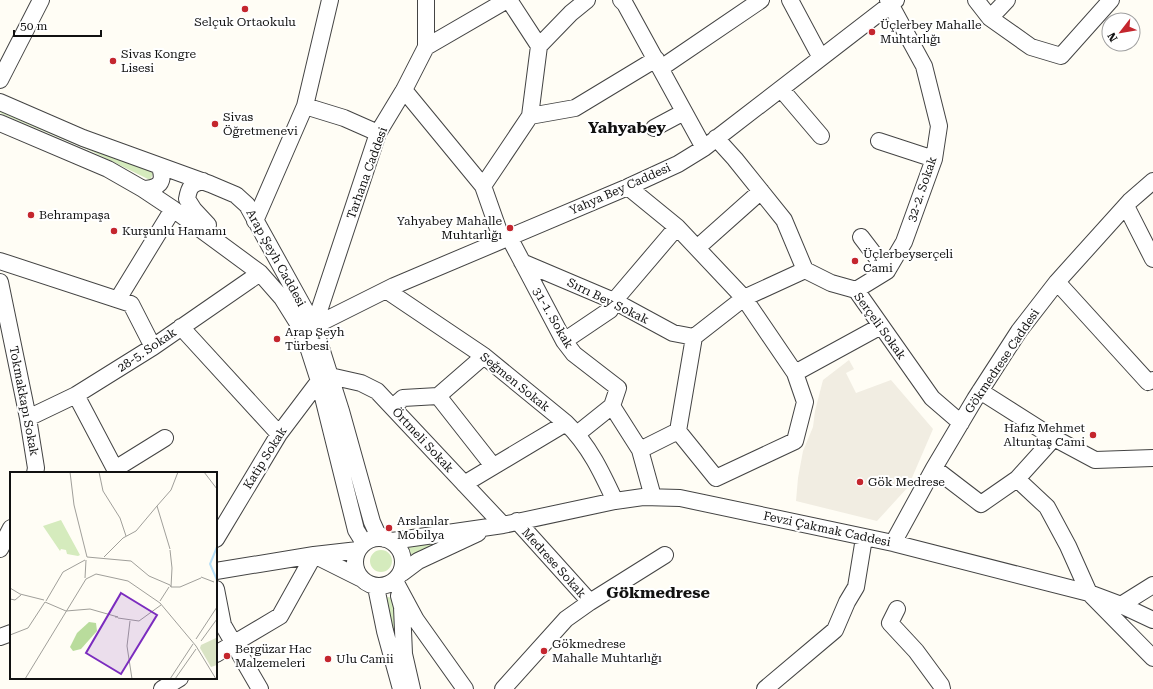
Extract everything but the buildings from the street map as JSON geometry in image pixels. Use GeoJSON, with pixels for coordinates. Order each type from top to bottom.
{"type":"FeatureCollection","features":[{"type":"Feature","properties":{"kind":"street"},"geometry":{"type":"LineString","coordinates":[[255,221],[305,106],[330,0]]}},
{"type":"Feature","properties":{"kind":"street","name":"Tarhana Caddesi"},"geometry":{"type":"LineString","coordinates":[[314,326],[378,133],[404,90],[426,47],[426,0]]}},
{"type":"Feature","properties":{"kind":"street"},"geometry":{"type":"LineString","coordinates":[[426,47],[508,0],[538,46]]}},
{"type":"Feature","properties":{"kind":"street"},"geometry":{"type":"LineString","coordinates":[[404,90],[483,186],[530,116],[538,46],[571,13],[588,0]]}},
{"type":"Feature","properties":{"kind":"street"},"geometry":{"type":"LineString","coordinates":[[621,0],[625,4],[684,112],[710,143],[735,159],[784,220],[805,270],[744,298],[694,337],[678,431],[716,478],[795,441],[805,402],[795,374],[744,298],[678,227],[628,187]]}},
{"type":"Feature","properties":{"kind":"street"},"geometry":{"type":"LineString","coordinates":[[530,116],[575,108],[658,64],[761,0]]}},
{"type":"Feature","properties":{"kind":"street"},"geometry":{"type":"LineString","coordinates":[[790,0],[821,58]]}},
{"type":"Feature","properties":{"kind":"street"},"geometry":{"type":"LineString","coordinates":[[976,0],[990,18],[1031,47],[1061,56],[1103,4]]}},
{"type":"Feature","properties":{"kind":"street"},"geometry":{"type":"LineString","coordinates":[[990,18],[1006,0]]}},
{"type":"Feature","properties":{"kind":"street"},"geometry":{"type":"LineString","coordinates":[[0,80],[37,1]]}},
{"type":"Feature","properties":{"kind":"street","name":"Yahya Bey Caddesi"},"geometry":{"type":"LineString","coordinates":[[314,326],[386,290],[628,187],[678,164],[710,143],[781,89],[891,1]]}},
{"type":"Feature","properties":{"kind":"street","name":"32-2. Sokak"},"geometry":{"type":"LineString","coordinates":[[856,290],[887,271],[904,242],[934,159],[939,126],[924,66],[891,1]]}},
{"type":"Feature","properties":{"kind":"street"},"geometry":{"type":"LineString","coordinates":[[781,89],[820,136]]}},
{"type":"Feature","properties":{"kind":"street","name":"Arap Şeyh Caddesi"},"geometry":{"type":"LineString","coordinates":[[0,102],[83,138],[160,167],[203,181],[236,195],[247,205],[314,326],[356,530],[361,547]]}},
{"type":"Feature","properties":{"kind":"street"},"geometry":{"type":"LineString","coordinates":[[305,106],[344,118],[378,133]]}},
{"type":"Feature","properties":{"kind":"street"},"geometry":{"type":"LineString","coordinates":[[654,128],[684,112]]}},
{"type":"Feature","properties":{"kind":"street","name":"Arap Şeyh Caddesi"},"geometry":{"type":"LineString","coordinates":[[0,123],[108,169],[143,189],[173,208],[260,273],[282,298],[297,322],[309,350],[325,378],[372,522],[377,533],[388,540]]}},
{"type":"Feature","properties":{"kind":"street"},"geometry":{"type":"LineString","coordinates":[[879,141],[934,159]]}},
{"type":"Feature","properties":{"kind":"street"},"geometry":{"type":"LineString","coordinates":[[143,189],[158,185],[161,182],[162,174],[160,167]]}},
{"type":"Feature","properties":{"kind":"street"},"geometry":{"type":"LineString","coordinates":[[203,181],[194,183],[189,188],[187,199],[194,210],[235,254]]}},
{"type":"Feature","properties":{"kind":"street","name":"Gökmedrese Caddesi"},"geometry":{"type":"LineString","coordinates":[[893,543],[934,468],[980,391],[1019,331],[1056,282],[1126,206],[1153,181]]}},
{"type":"Feature","properties":{"kind":"street","name":"31-1. Sokak"},"geometry":{"type":"LineString","coordinates":[[483,186],[505,239],[522,262],[564,341],[574,354],[618,388],[612,406]]}},
{"type":"Feature","properties":{"kind":"street"},"geometry":{"type":"LineString","coordinates":[[697,248],[761,191]]}},
{"type":"Feature","properties":{"kind":"street"},"geometry":{"type":"LineString","coordinates":[[1126,206],[1153,259]]}},
{"type":"Feature","properties":{"kind":"street"},"geometry":{"type":"LineString","coordinates":[[118,299],[173,208]]}},
{"type":"Feature","properties":{"kind":"street"},"geometry":{"type":"LineString","coordinates":[[564,341],[610,310],[614,301],[678,227]]}},
{"type":"Feature","properties":{"kind":"street"},"geometry":{"type":"LineString","coordinates":[[861,237],[887,271]]}},
{"type":"Feature","properties":{"kind":"street"},"geometry":{"type":"LineString","coordinates":[[0,261],[131,304],[154,347]]}},
{"type":"Feature","properties":{"kind":"street","name":"Sırrı Bey Sokak"},"geometry":{"type":"LineString","coordinates":[[522,262],[614,301],[673,333],[694,337]]}},
{"type":"Feature","properties":{"kind":"street","name":"Serçeli Sokak"},"geometry":{"type":"LineString","coordinates":[[805,270],[831,282],[856,290],[932,398],[961,423]]}},
{"type":"Feature","properties":{"kind":"street","name":"28-5. Sokak"},"geometry":{"type":"LineString","coordinates":[[28,418],[76,395],[154,347],[260,273]]}},
{"type":"Feature","properties":{"kind":"street","name":"Tokmakkapı Sokak"},"geometry":{"type":"LineString","coordinates":[[0,282],[28,418],[36,468],[35,472]]}},
{"type":"Feature","properties":{"kind":"street"},"geometry":{"type":"LineString","coordinates":[[1056,282],[1148,382],[1153,380]]}},
{"type":"Feature","properties":{"kind":"street","name":"Seğmen Sokak"},"geometry":{"type":"LineString","coordinates":[[386,290],[484,356],[566,423],[577,434],[596,462],[615,501]]}},
{"type":"Feature","properties":{"kind":"street"},"geometry":{"type":"LineString","coordinates":[[795,374],[881,326]]}},
{"type":"Feature","properties":{"kind":"street"},"geometry":{"type":"LineString","coordinates":[[181,327],[279,434]]}},
{"type":"Feature","properties":{"kind":"street"},"geometry":{"type":"LineString","coordinates":[[393,407],[403,398],[438,396],[484,356]]}},
{"type":"Feature","properties":{"kind":"street","name":"Örtmeli Sokak"},"geometry":{"type":"LineString","coordinates":[[325,378],[361,383],[378,391],[464,484],[505,524]]}},
{"type":"Feature","properties":{"kind":"street","name":"Katip Sokak"},"geometry":{"type":"LineString","coordinates":[[217,537],[279,434],[325,378]]}},
{"type":"Feature","properties":{"kind":"street"},"geometry":{"type":"LineString","coordinates":[[980,391],[1054,438],[1095,460],[1153,458]]}},
{"type":"Feature","properties":{"kind":"street"},"geometry":{"type":"LineString","coordinates":[[76,395],[117,471],[165,438]]}},
{"type":"Feature","properties":{"kind":"street"},"geometry":{"type":"LineString","coordinates":[[438,396],[493,466]]}},
{"type":"Feature","properties":{"kind":"street"},"geometry":{"type":"LineString","coordinates":[[577,434],[612,406],[640,450],[653,497]]}},
{"type":"Feature","properties":{"kind":"street"},"geometry":{"type":"LineString","coordinates":[[464,484],[566,423]]}},
{"type":"Feature","properties":{"kind":"street"},"geometry":{"type":"LineString","coordinates":[[640,450],[678,431]]}},
{"type":"Feature","properties":{"kind":"street"},"geometry":{"type":"LineString","coordinates":[[934,468],[981,504],[1017,479],[1054,438]]}},
{"type":"Feature","properties":{"kind":"street"},"geometry":{"type":"LineString","coordinates":[[1017,479],[1047,507],[1068,546],[1089,593],[1153,658]]}},
{"type":"Feature","properties":{"kind":"street","name":"Fevzi Çakmak Caddesi"},"geometry":{"type":"LineString","coordinates":[[388,540],[505,524],[615,501],[643,497],[680,498],[893,543],[1089,593],[1121,605],[1153,620]]}},
{"type":"Feature","properties":{"kind":"street","name":"Fevzi Çakmak Caddesi"},"geometry":{"type":"LineString","coordinates":[[398,577],[418,561],[505,524]]}},
{"type":"Feature","properties":{"kind":"street","name":"Medrese Sokak"},"geometry":{"type":"LineString","coordinates":[[503,689],[566,619],[590,602],[505,524]]}},
{"type":"Feature","properties":{"kind":"street"},"geometry":{"type":"LineString","coordinates":[[0,549],[10,530]]}},
{"type":"Feature","properties":{"kind":"street"},"geometry":{"type":"LineString","coordinates":[[765,689],[835,630],[847,602],[856,587],[864,538]]}},
{"type":"Feature","properties":{"kind":"street"},"geometry":{"type":"LineString","coordinates":[[217,570],[361,547],[372,539],[388,540],[400,549],[404,564],[398,577],[386,586],[376,587],[314,555]]}},
{"type":"Feature","properties":{"kind":"street"},"geometry":{"type":"LineString","coordinates":[[360,578],[357,573],[355,562],[361,547]]}},
{"type":"Feature","properties":{"kind":"street"},"geometry":{"type":"LineString","coordinates":[[0,557],[10,555]]}},
{"type":"Feature","properties":{"kind":"street"},"geometry":{"type":"LineString","coordinates":[[217,653],[280,616],[314,555]]}},
{"type":"Feature","properties":{"kind":"street"},"geometry":{"type":"LineString","coordinates":[[590,602],[665,555]]}},
{"type":"Feature","properties":{"kind":"street"},"geometry":{"type":"LineString","coordinates":[[398,577],[416,620],[431,643],[466,689]]}},
{"type":"Feature","properties":{"kind":"street"},"geometry":{"type":"LineString","coordinates":[[398,577],[402,607],[404,654],[412,689]]}},
{"type":"Feature","properties":{"kind":"street"},"geometry":{"type":"LineString","coordinates":[[1121,605],[1153,585]]}},
{"type":"Feature","properties":{"kind":"street"},"geometry":{"type":"LineString","coordinates":[[376,587],[385,631],[401,689]]}},
{"type":"Feature","properties":{"kind":"street"},"geometry":{"type":"LineString","coordinates":[[217,593],[223,625],[260,689]]}},
{"type":"Feature","properties":{"kind":"street"},"geometry":{"type":"LineString","coordinates":[[897,609],[890,623],[916,651],[941,685],[942,689]]}},
{"type":"Feature","properties":{"kind":"street"},"geometry":{"type":"LineString","coordinates":[[0,637],[10,633]]}},
{"type":"Feature","properties":{"kind":"street"},"geometry":{"type":"LineString","coordinates":[[404,654],[414,644],[431,643]]}},
{"type":"Feature","properties":{"kind":"green space"},"geometry":{"type":"Polygon","coordinates":[[[0,110],[154,172],[150,180],[91,151],[0,113],[0,110]]]}},
{"type":"Feature","properties":{"kind":"green space"},"geometry":{"type":"Polygon","coordinates":[[[457,533],[414,559],[406,545],[457,533]]]}},
{"type":"Feature","properties":{"kind":"green space"},"geometry":{"type":"Polygon","coordinates":[[[381,550],[389,553],[392,561],[389,569],[381,572],[373,569],[370,561],[373,553],[381,550]]]}},
{"type":"Feature","properties":{"kind":"green space"},"geometry":{"type":"Polygon","coordinates":[[[389,597],[396,602],[399,662],[383,598],[389,597]]]}},
{"type":"Feature","properties":{"kind":"shaded area"},"geometry":{"type":"Polygon","coordinates":[[[849,360],[854,369],[846,373],[856,393],[891,380],[933,429],[908,487],[877,521],[796,501],[798,478],[803,451],[813,427],[815,411],[823,380],[849,360]]]}},
{"type":"Feature","properties":{"kind":"place","name":"Selçuk Ortaokulu"},"geometry":{"type":"Point","coordinates":[245,9]}},
{"type":"Feature","properties":{"kind":"place","name":"Üçlerbey Mahalle Muhtarlığı"},"geometry":{"type":"Point","coordinates":[872,32]}},
{"type":"Feature","properties":{"kind":"place","name":"Sivas Kongre Lisesi"},"geometry":{"type":"Point","coordinates":[113,61]}},
{"type":"Feature","properties":{"kind":"place","name":"Sivas Öğretmenevi"},"geometry":{"type":"Point","coordinates":[215,124]}},
{"type":"Feature","properties":{"kind":"place","name":"Behrampaşa"},"geometry":{"type":"Point","coordinates":[31,215]}},
{"type":"Feature","properties":{"kind":"place","name":"Yahyabey Mahalle Muhtarlığı"},"geometry":{"type":"Point","coordinates":[510,228]}},
{"type":"Feature","properties":{"kind":"place","name":"Kurşunlu Hamamı"},"geometry":{"type":"Point","coordinates":[114,231]}},
{"type":"Feature","properties":{"kind":"place","name":"Üçlerbeyserçeli Cami"},"geometry":{"type":"Point","coordinates":[855,261]}},
{"type":"Feature","properties":{"kind":"place","name":"Arap Şeyh Türbesi"},"geometry":{"type":"Point","coordinates":[277,339]}},
{"type":"Feature","properties":{"kind":"place","name":"Hafız Mehmet Altuntaş Cami"},"geometry":{"type":"Point","coordinates":[1093,435]}},
{"type":"Feature","properties":{"kind":"place","name":"Gök Medrese"},"geometry":{"type":"Point","coordinates":[860,482]}},
{"type":"Feature","properties":{"kind":"place","name":"Arslanlar Mobilya"},"geometry":{"type":"Point","coordinates":[389,528]}},
{"type":"Feature","properties":{"kind":"place","name":"Gökmedrese Mahalle Muhtarlığı"},"geometry":{"type":"Point","coordinates":[544,651]}},
{"type":"Feature","properties":{"kind":"place","name":"Bergüzar Hac Malzemeleri"},"geometry":{"type":"Point","coordinates":[227,656]}},
{"type":"Feature","properties":{"kind":"place","name":"Ulu Camii"},"geometry":{"type":"Point","coordinates":[328,659]}},
{"type":"Feature","properties":{"kind":"district","name":"Yahyabey"},"geometry":{"type":"Point","coordinates":[627,127]}},
{"type":"Feature","properties":{"kind":"district","name":"Gökmedrese"},"geometry":{"type":"Point","coordinates":[658,592]}}]}
